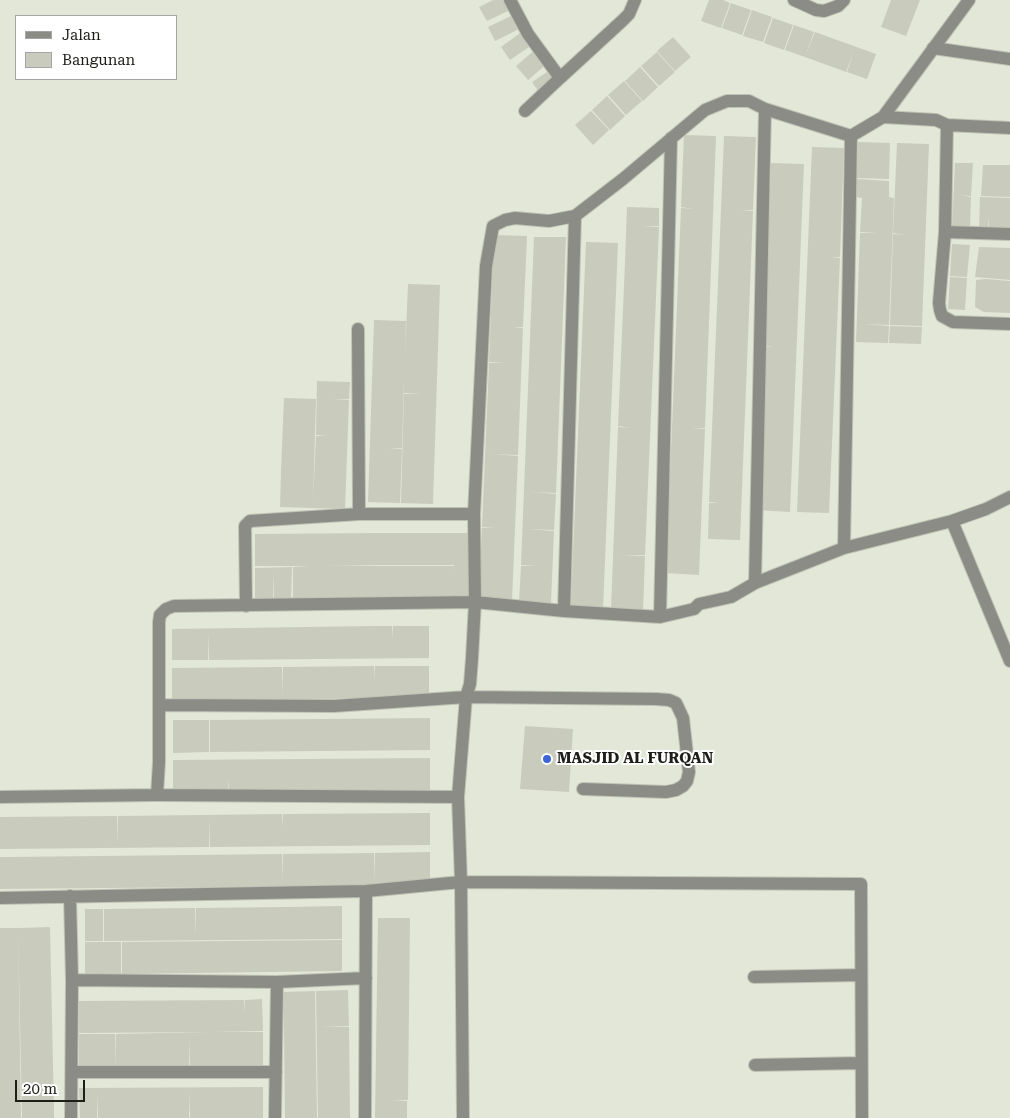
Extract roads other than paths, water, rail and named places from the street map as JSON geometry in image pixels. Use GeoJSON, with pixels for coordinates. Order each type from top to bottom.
{"type":"FeatureCollection","features":[{"type":"Feature","properties":{"kind":"street"},"geometry":{"type":"LineString","coordinates":[[510,0],[528,34],[560,78]]}},
{"type":"Feature","properties":{"kind":"street"},"geometry":{"type":"LineString","coordinates":[[525,111],[629,14],[635,0]]}},
{"type":"Feature","properties":{"kind":"street"},"geometry":{"type":"LineString","coordinates":[[794,0],[816,10],[824,11],[838,6],[844,0]]}},
{"type":"Feature","properties":{"kind":"street"},"geometry":{"type":"LineString","coordinates":[[463,1118],[461,882],[458,797],[466,697],[470,684],[475,602],[474,514],[486,266],[493,226],[505,220],[515,218],[549,221],[575,216],[706,110],[727,101],[749,102],[765,110],[851,136],[883,117],[969,0]]}},
{"type":"Feature","properties":{"kind":"street"},"geometry":{"type":"LineString","coordinates":[[933,48],[1010,59]]}},
{"type":"Feature","properties":{"kind":"street"},"geometry":{"type":"LineString","coordinates":[[755,583],[765,110]]}},
{"type":"Feature","properties":{"kind":"street"},"geometry":{"type":"LineString","coordinates":[[883,117],[936,120],[947,125],[1010,128]]}},
{"type":"Feature","properties":{"kind":"street"},"geometry":{"type":"LineString","coordinates":[[947,125],[945,232],[939,303],[942,316],[953,322],[1010,324]]}},
{"type":"Feature","properties":{"kind":"street"},"geometry":{"type":"LineString","coordinates":[[844,548],[851,136]]}},
{"type":"Feature","properties":{"kind":"street"},"geometry":{"type":"LineString","coordinates":[[660,617],[671,138]]}},
{"type":"Feature","properties":{"kind":"street"},"geometry":{"type":"LineString","coordinates":[[564,611],[575,216]]}},
{"type":"Feature","properties":{"kind":"street"},"geometry":{"type":"LineString","coordinates":[[945,232],[1010,234]]}},
{"type":"Feature","properties":{"kind":"street"},"geometry":{"type":"LineString","coordinates":[[358,329],[359,514]]}},
{"type":"Feature","properties":{"kind":"street"},"geometry":{"type":"LineString","coordinates":[[157,795],[159,622],[160,615],[166,609],[174,606],[475,602],[564,611],[660,617],[694,609],[699,604],[731,597],[755,583],[844,548],[952,521],[986,509],[1010,497]]}},
{"type":"Feature","properties":{"kind":"street"},"geometry":{"type":"LineString","coordinates":[[246,606],[245,526],[256,519],[359,514],[474,514]]}},
{"type":"Feature","properties":{"kind":"street"},"geometry":{"type":"LineString","coordinates":[[952,521],[1010,661]]}},
{"type":"Feature","properties":{"kind":"street"},"geometry":{"type":"LineString","coordinates":[[159,705],[334,706],[466,697],[656,699],[669,700],[676,703],[683,718],[689,772],[687,781],[683,786],[666,792],[583,789]]}},
{"type":"Feature","properties":{"kind":"street"},"geometry":{"type":"LineString","coordinates":[[0,797],[157,795],[458,797]]}},
{"type":"Feature","properties":{"kind":"street"},"geometry":{"type":"LineString","coordinates":[[0,898],[366,891],[461,882],[861,884],[862,1118]]}},
{"type":"Feature","properties":{"kind":"street"},"geometry":{"type":"LineString","coordinates":[[365,1118],[366,891]]}},
{"type":"Feature","properties":{"kind":"street"},"geometry":{"type":"LineString","coordinates":[[70,896],[72,980],[71,1118]]}},
{"type":"Feature","properties":{"kind":"street"},"geometry":{"type":"LineString","coordinates":[[754,977],[861,975]]}},
{"type":"Feature","properties":{"kind":"street"},"geometry":{"type":"LineString","coordinates":[[72,980],[276,982],[366,978]]}},
{"type":"Feature","properties":{"kind":"street"},"geometry":{"type":"LineString","coordinates":[[275,1118],[276,982]]}},
{"type":"Feature","properties":{"kind":"street"},"geometry":{"type":"LineString","coordinates":[[755,1065],[861,1063]]}},
{"type":"Feature","properties":{"kind":"street"},"geometry":{"type":"LineString","coordinates":[[72,1072],[276,1072]]}},
{"type":"Feature","properties":{"kind":"place","name":"MASJID AL FURQAN"},"geometry":{"type":"Point","coordinates":[547,759]}}]}
